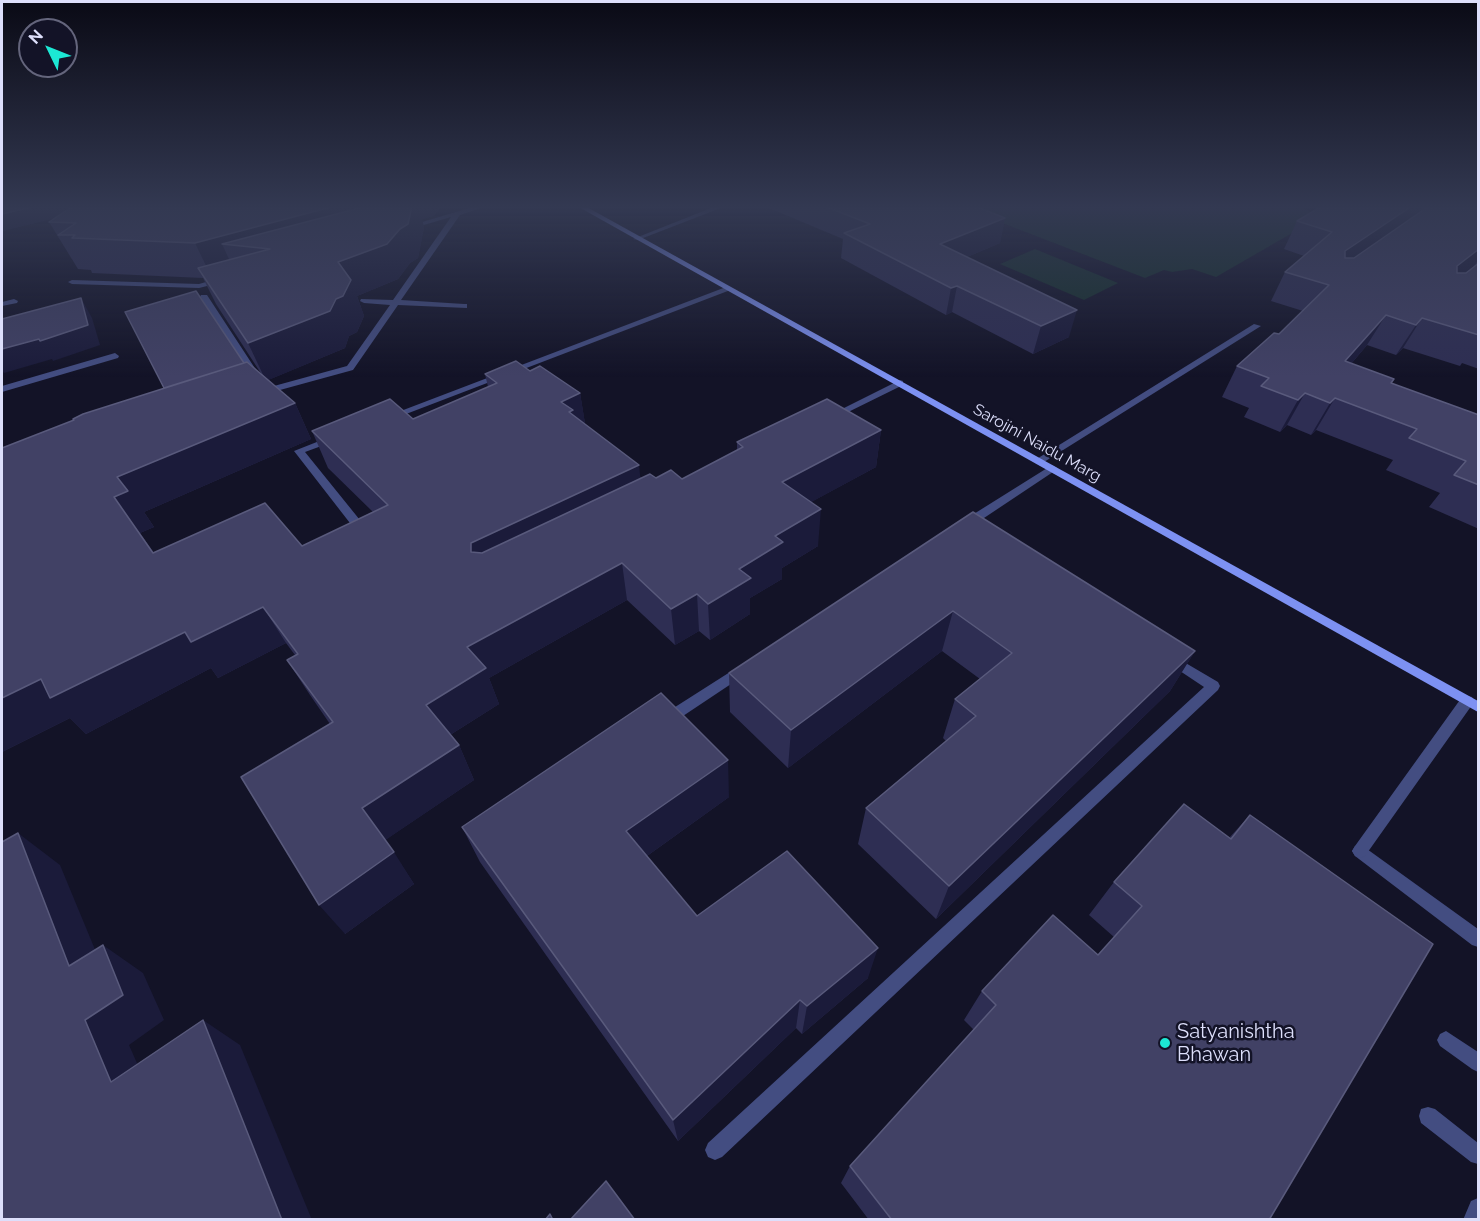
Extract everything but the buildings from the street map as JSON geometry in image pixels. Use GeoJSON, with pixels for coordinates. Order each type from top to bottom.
{"type":"FeatureCollection","features":[{"type":"Feature","properties":{"kind":"main road","name":"Sarojini Naidu Marg"},"geometry":{"type":"LineString","coordinates":[[681,263],[1040,460],[1473,704]]}},
{"type":"Feature","properties":{"kind":"street"},"geometry":{"type":"LineString","coordinates":[[255,395],[350,368],[423,263]]}},
{"type":"Feature","properties":{"kind":"street"},"geometry":{"type":"LineString","coordinates":[[72,282],[199,286],[233,276]]}},
{"type":"Feature","properties":{"kind":"street"},"geometry":{"type":"LineString","coordinates":[[376,422],[729,289]]}},
{"type":"Feature","properties":{"kind":"street"},"geometry":{"type":"LineString","coordinates":[[204,297],[266,391]]}},
{"type":"Feature","properties":{"kind":"street"},"geometry":{"type":"LineString","coordinates":[[2,304],[14,301]]}},
{"type":"Feature","properties":{"kind":"street"},"geometry":{"type":"LineString","coordinates":[[364,301],[464,306]]}},
{"type":"Feature","properties":{"kind":"street"},"geometry":{"type":"LineString","coordinates":[[1040,460],[1257,326]]}},
{"type":"Feature","properties":{"kind":"street"},"geometry":{"type":"LineString","coordinates":[[2,389],[115,356]]}},
{"type":"Feature","properties":{"kind":"street"},"geometry":{"type":"LineString","coordinates":[[816,424],[900,383]]}},
{"type":"Feature","properties":{"kind":"street"},"geometry":{"type":"LineString","coordinates":[[343,435],[299,451],[373,544]]}},
{"type":"Feature","properties":{"kind":"street"},"geometry":{"type":"LineString","coordinates":[[965,529],[1052,468]]}},
{"type":"Feature","properties":{"kind":"street"},"geometry":{"type":"LineString","coordinates":[[715,1150],[1213,686],[1164,654]]}},
{"type":"Feature","properties":{"kind":"street"},"geometry":{"type":"LineString","coordinates":[[650,730],[748,666]]}},
{"type":"Feature","properties":{"kind":"street"},"geometry":{"type":"LineString","coordinates":[[1473,704],[1360,851],[1479,939]]}},
{"type":"Feature","properties":{"kind":"street"},"geometry":{"type":"LineString","coordinates":[[1446,1040],[1479,1063]]}},
{"type":"Feature","properties":{"kind":"street"},"geometry":{"type":"LineString","coordinates":[[1428,1116],[1479,1155]]}},
{"type":"Feature","properties":{"kind":"street"},"geometry":{"type":"LineString","coordinates":[[1473,1220],[1479,1208]]}},
{"type":"Feature","properties":{"kind":"green space"},"geometry":{"type":"Polygon","coordinates":[[[1069,263],[1118,283],[1084,300],[1000,264],[1069,263]]]}},
{"type":"Feature","properties":{"kind":"green space"},"geometry":{"type":"Polygon","coordinates":[[[1106,263],[1240,263],[1216,277],[1192,269],[1172,272],[1164,270],[1145,278],[1106,263]]]}},
{"type":"Feature","properties":{"kind":"place","name":"Satyanishtha Bhawan"},"geometry":{"type":"Point","coordinates":[1165,1043]}}]}
